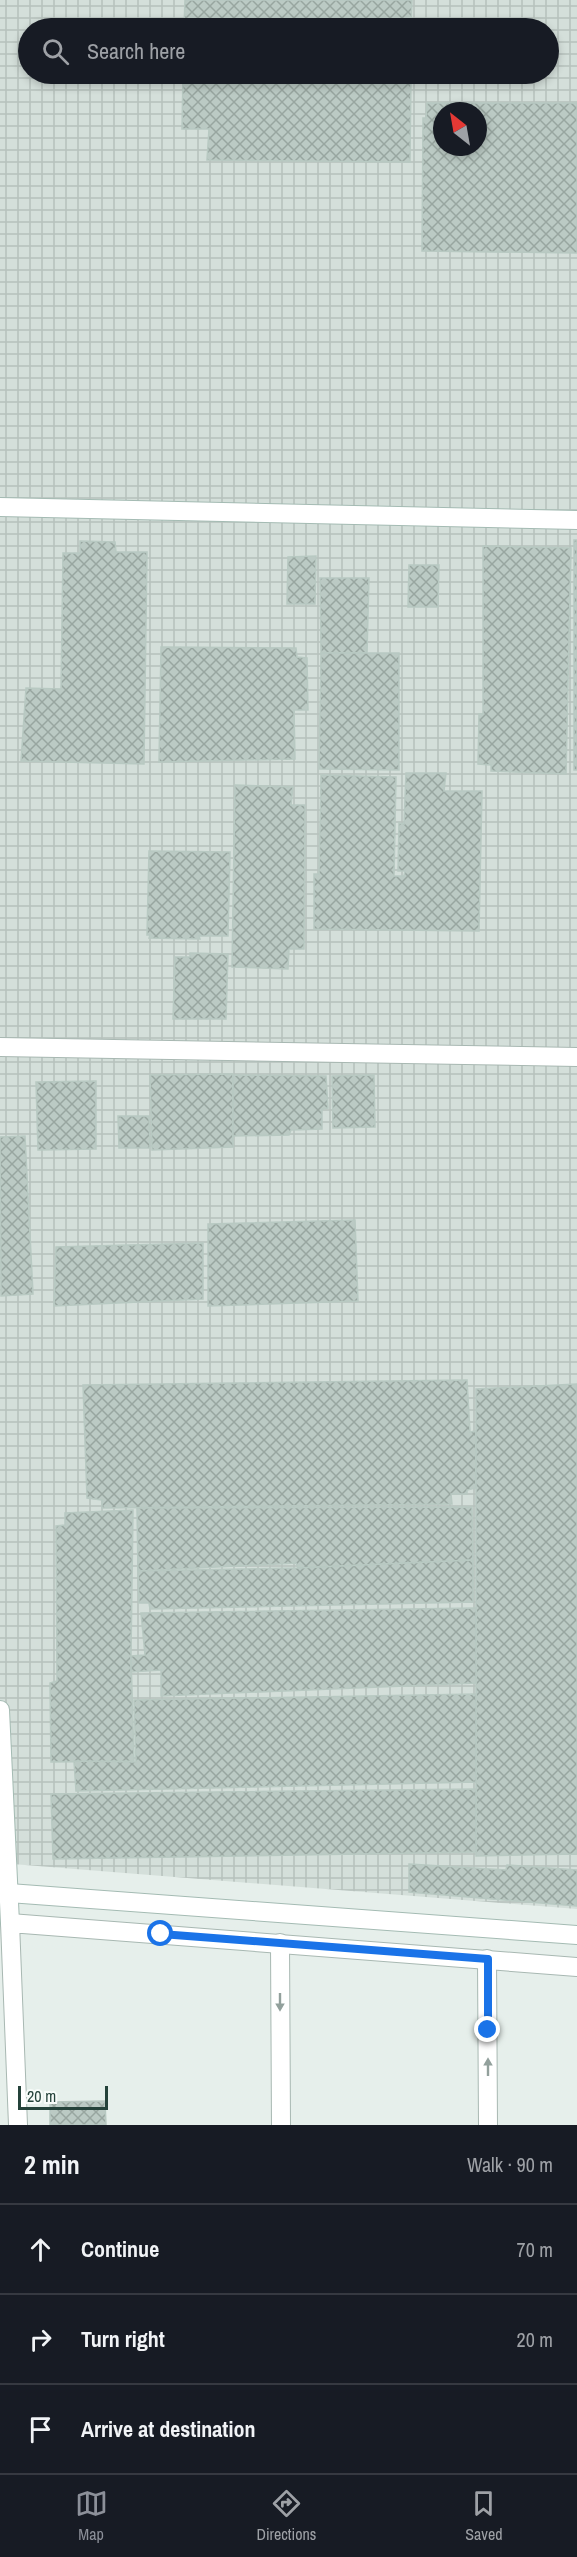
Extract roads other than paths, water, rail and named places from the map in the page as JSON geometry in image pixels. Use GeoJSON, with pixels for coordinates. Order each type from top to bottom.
{"type":"FeatureCollection","features":[{"type":"Feature","properties":{"kind":"street"},"geometry":{"type":"LineString","coordinates":[[0,507],[577,520]]}},
{"type":"Feature","properties":{"kind":"street"},"geometry":{"type":"LineString","coordinates":[[0,1047],[577,1057]]}},
{"type":"Feature","properties":{"kind":"street"},"geometry":{"type":"LineString","coordinates":[[0,1710],[6,1897],[10,1923],[18,2125]]}},
{"type":"Feature","properties":{"kind":"street"},"geometry":{"type":"LineString","coordinates":[[6,1897],[345,1917],[577,1935]]}},
{"type":"Feature","properties":{"kind":"street"},"geometry":{"type":"LineString","coordinates":[[10,1923],[577,1967]]}},
{"type":"Feature","properties":{"kind":"street"},"geometry":{"type":"LineString","coordinates":[[280,1943],[281,2125]]}},
{"type":"Feature","properties":{"kind":"street"},"geometry":{"type":"LineString","coordinates":[[488,1959],[488,2125]]}}]}
